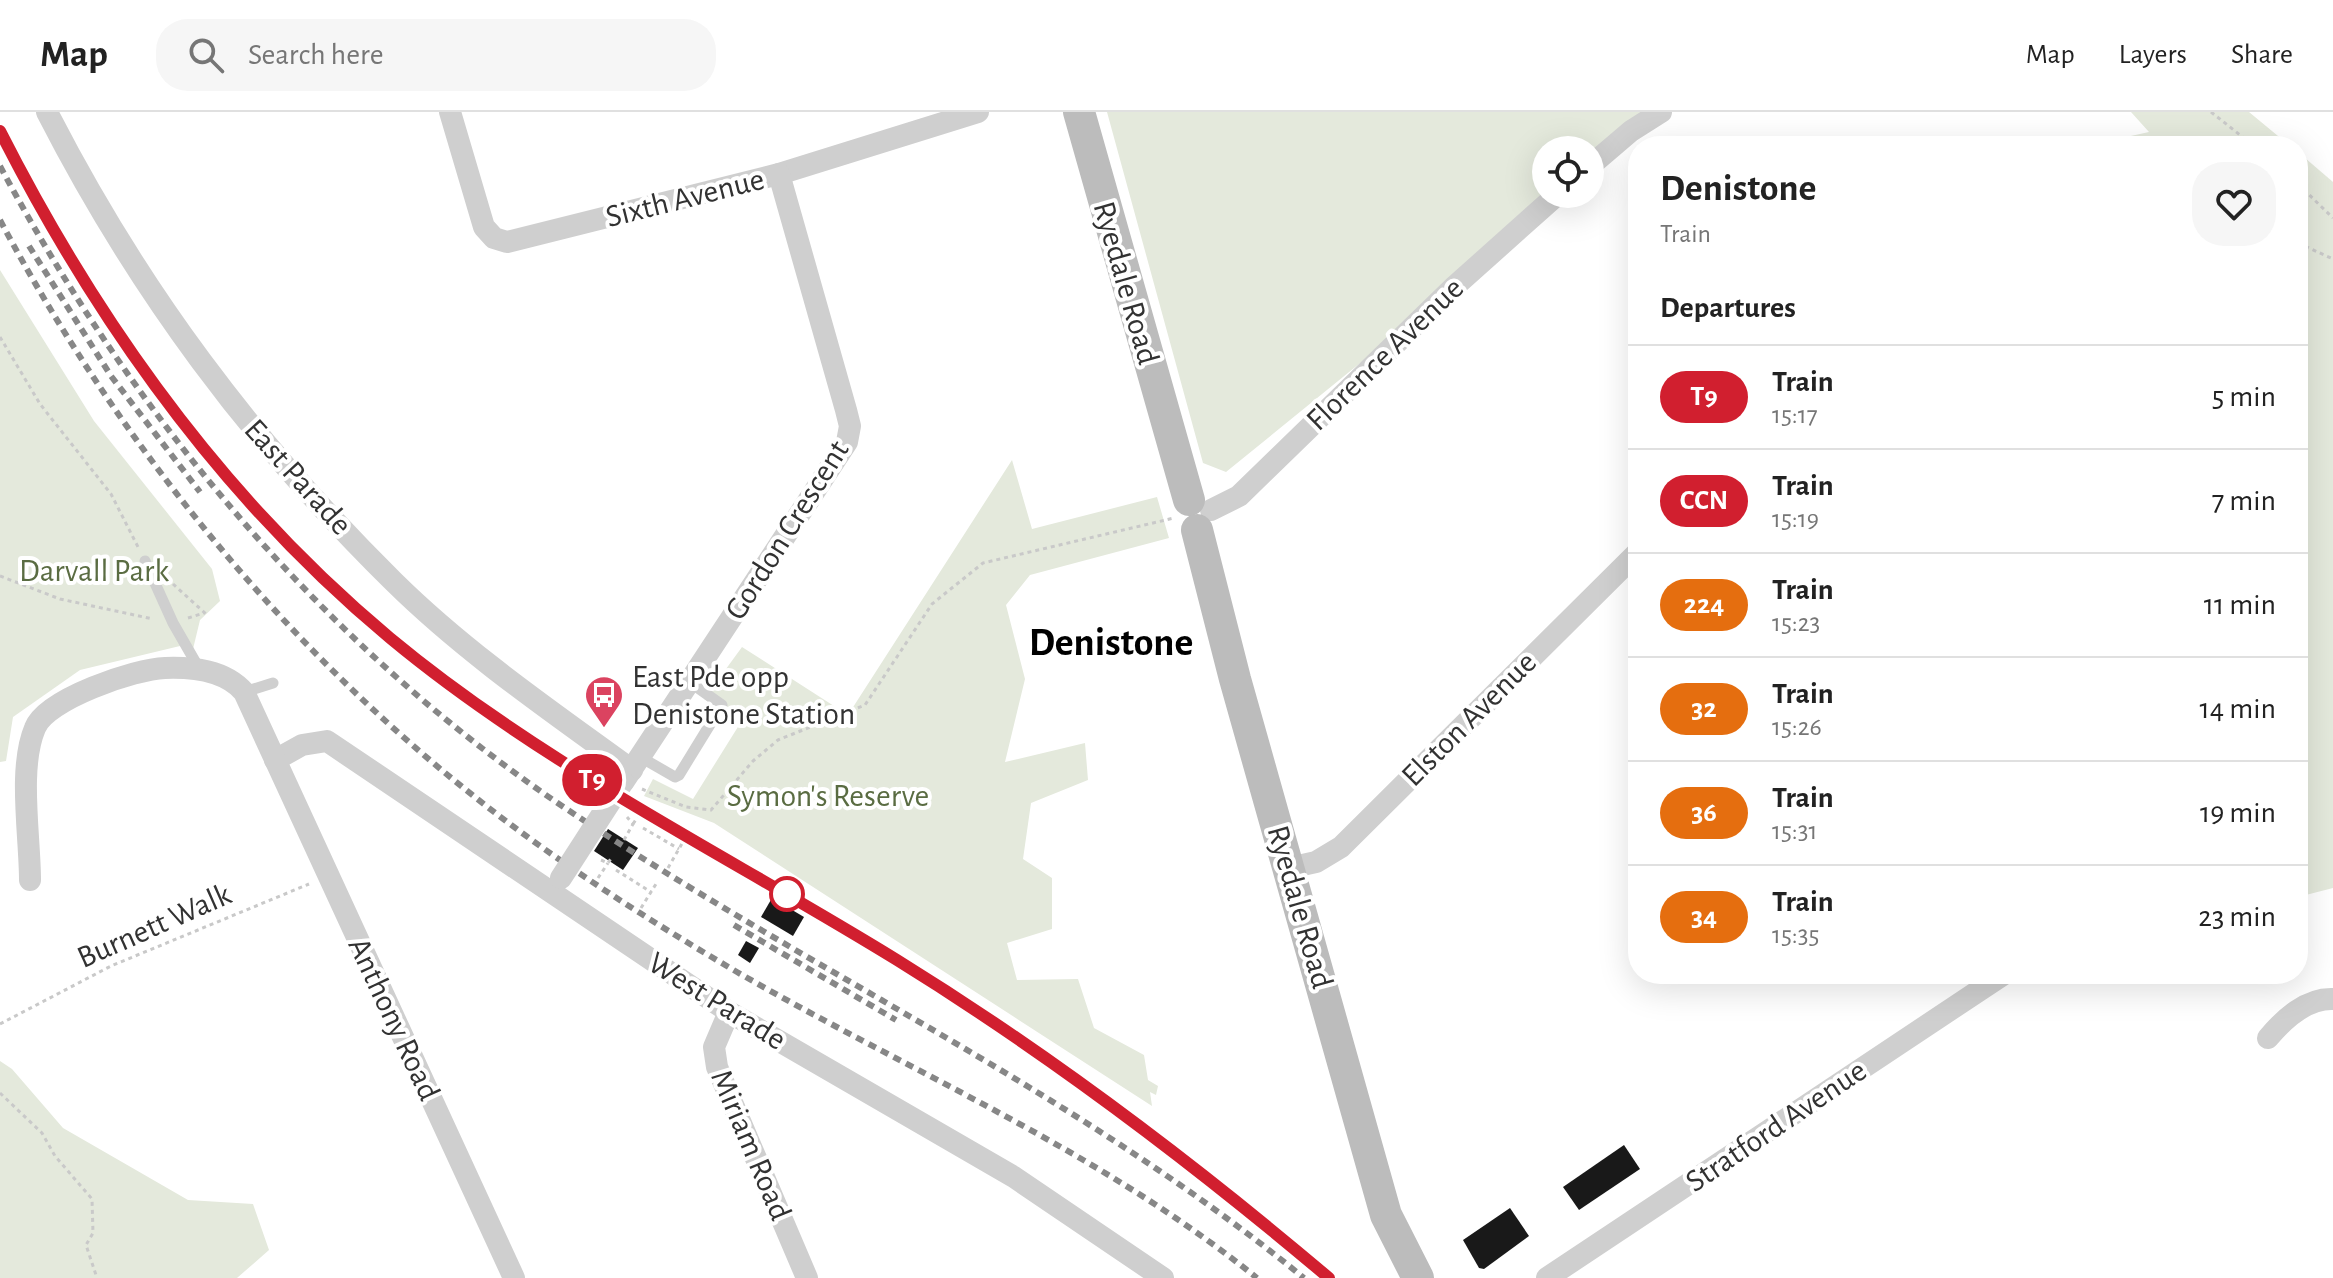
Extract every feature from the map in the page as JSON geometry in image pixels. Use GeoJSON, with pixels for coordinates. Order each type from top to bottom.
{"type":"FeatureCollection","features":[{"type":"Feature","properties":{"kind":"street","name":"East Parade"},"geometry":{"type":"LineString","coordinates":[[47,112],[90,197],[178,334],[281,463],[396,584],[511,682],[632,770]]}},
{"type":"Feature","properties":{"kind":"street","name":"Sixth Avenue"},"geometry":{"type":"LineString","coordinates":[[450,112],[484,227],[494,238],[507,242],[779,174],[978,112]]}},
{"type":"Feature","properties":{"kind":"street","name":"Ryedale Road"},"geometry":{"type":"LineString","coordinates":[[1079,112],[1194,514],[1235,679],[1386,1215],[1418,1278]]}},
{"type":"Feature","properties":{"kind":"street"},"geometry":{"type":"LineString","coordinates":[[1604,154],[1631,131],[1661,112]]}},
{"type":"Feature","properties":{"kind":"street","name":"Gordon Crescent"},"geometry":{"type":"LineString","coordinates":[[556,885],[847,442],[846,410],[779,174]]}},
{"type":"Feature","properties":{"kind":"street","name":"Florence Avenue"},"geometry":{"type":"LineString","coordinates":[[1194,514],[1239,496],[1455,286],[1542,208]]}},
{"type":"Feature","properties":{"kind":"street","name":"Elston Avenue"},"geometry":{"type":"LineString","coordinates":[[1289,868],[1316,862],[1341,847],[1628,562]]}},
{"type":"Feature","properties":{"kind":"street"},"geometry":{"type":"LineString","coordinates":[[30,880],[28,764],[34,728],[41,717],[64,702],[104,684],[162,668],[220,674],[244,692]]}},
{"type":"Feature","properties":{"kind":"street","name":"Anthony Road"},"geometry":{"type":"LineString","coordinates":[[244,692],[514,1278]]}},
{"type":"Feature","properties":{"kind":"street","name":"West Parade"},"geometry":{"type":"LineString","coordinates":[[275,760],[302,745],[327,741],[556,885],[729,1012],[1014,1177],[1163,1278]]}},
{"type":"Feature","properties":{"kind":"street","name":"Stratford Avenue"},"geometry":{"type":"LineString","coordinates":[[1547,1278],[1989,984]]}},
{"type":"Feature","properties":{"kind":"street"},"geometry":{"type":"LineString","coordinates":[[2268,1038],[2286,1017],[2321,998],[2333,999]]}},
{"type":"Feature","properties":{"kind":"street","name":"Miriam Road"},"geometry":{"type":"LineString","coordinates":[[729,1012],[714,1047],[717,1067],[807,1278]]}},
{"type":"Feature","properties":{"kind":"lane"},"geometry":{"type":"LineString","coordinates":[[145,561],[173,623],[200,670]]}},
{"type":"Feature","properties":{"kind":"lane"},"geometry":{"type":"LineString","coordinates":[[244,692],[273,683]]}},
{"type":"Feature","properties":{"kind":"lane"},"geometry":{"type":"LineString","coordinates":[[632,770],[675,777],[679,775],[722,707],[691,683]]}},
{"type":"Feature","properties":{"kind":"path"},"geometry":{"type":"LineString","coordinates":[[2211,112],[2241,136]]}},
{"type":"Feature","properties":{"kind":"path"},"geometry":{"type":"LineString","coordinates":[[2308,194],[2333,218]]}},
{"type":"Feature","properties":{"kind":"path"},"geometry":{"type":"LineString","coordinates":[[2308,248],[2333,259]]}},
{"type":"Feature","properties":{"kind":"path"},"geometry":{"type":"LineString","coordinates":[[0,337],[40,404],[111,494],[145,561],[206,613],[173,623],[60,599],[0,576]]}},
{"type":"Feature","properties":{"kind":"path"},"geometry":{"type":"LineString","coordinates":[[632,770],[686,807],[711,810],[753,761],[778,740],[865,705],[932,604],[983,563],[1194,514]]}},
{"type":"Feature","properties":{"kind":"path"},"geometry":{"type":"LineString","coordinates":[[624,840],[639,815]]}},
{"type":"Feature","properties":{"kind":"path"},"geometry":{"type":"LineString","coordinates":[[627,817],[633,824]]}},
{"type":"Feature","properties":{"kind":"path"},"geometry":{"type":"LineString","coordinates":[[643,828],[679,849]]}},
{"type":"Feature","properties":{"kind":"path"},"geometry":{"type":"LineString","coordinates":[[668,868],[684,840]]}},
{"type":"Feature","properties":{"kind":"path"},"geometry":{"type":"LineString","coordinates":[[598,878],[612,857]]}},
{"type":"Feature","properties":{"kind":"path"},"geometry":{"type":"LineString","coordinates":[[601,860],[608,863]]}},
{"type":"Feature","properties":{"kind":"path"},"geometry":{"type":"LineString","coordinates":[[616,870],[651,892]]}},
{"type":"Feature","properties":{"kind":"path","name":"Burnett Walk"},"geometry":{"type":"LineString","coordinates":[[0,1024],[111,966],[329,876]]}},
{"type":"Feature","properties":{"kind":"path"},"geometry":{"type":"LineString","coordinates":[[641,908],[656,884]]}},
{"type":"Feature","properties":{"kind":"path"},"geometry":{"type":"LineString","coordinates":[[0,1093],[42,1133],[55,1156],[92,1199],[93,1233],[86,1245],[97,1278]]}},
{"type":"Feature","properties":{"kind":"green space"},"geometry":{"type":"Polygon","coordinates":[[[1107,112],[1654,112],[1604,153],[1604,136],[1532,136],[1532,208],[1455,286],[1226,472],[1203,463],[1107,112]]]}},
{"type":"Feature","properties":{"kind":"green space"},"geometry":{"type":"Polygon","coordinates":[[[2131,112],[2249,112],[2278,136],[2131,136],[2149,132],[2131,112]]]}},
{"type":"Feature","properties":{"kind":"green space"},"geometry":{"type":"Polygon","coordinates":[[[2308,161],[2333,182],[2333,888],[2308,894],[2308,161]]]}},
{"type":"Feature","properties":{"kind":"green space","name":"Darvall Park"},"geometry":{"type":"Polygon","coordinates":[[[0,270],[94,421],[212,569],[220,601],[200,620],[193,649],[180,646],[80,670],[13,717],[6,761],[0,762],[0,270]]]}},
{"type":"Feature","properties":{"kind":"green space","name":"Symon's Reserve"},"geometry":{"type":"Polygon","coordinates":[[[1012,460],[1032,529],[1157,497],[1169,538],[1030,575],[1006,605],[1025,679],[1005,762],[1085,743],[1088,780],[1031,803],[1023,859],[1052,878],[1052,929],[1007,943],[1017,980],[1078,979],[1094,1028],[1144,1055],[1148,1080],[1158,1086],[1156,1095],[1150,1092],[1152,1106],[714,823],[644,796],[653,779],[693,799],[741,722],[704,699],[742,647],[848,715],[1012,460]]]}},
{"type":"Feature","properties":{"kind":"green space"},"geometry":{"type":"Polygon","coordinates":[[[0,1061],[12,1069],[63,1128],[188,1200],[253,1204],[269,1250],[237,1278],[0,1278],[0,1061]]]}},
{"type":"Feature","properties":{"kind":"building"},"geometry":{"type":"Polygon","coordinates":[[[608,829],[638,848],[623,870],[594,851],[608,829]]]}},
{"type":"Feature","properties":{"kind":"building"},"geometry":{"type":"Polygon","coordinates":[[[772,898],[804,917],[793,936],[761,917],[772,898]]]}},
{"type":"Feature","properties":{"kind":"building"},"geometry":{"type":"Polygon","coordinates":[[[746,941],[759,948],[750,963],[738,955],[746,941]]]}},
{"type":"Feature","properties":{"kind":"building"},"geometry":{"type":"Polygon","coordinates":[[[1624,1145],[1640,1169],[1579,1210],[1563,1187],[1624,1145]]]}},
{"type":"Feature","properties":{"kind":"building"},"geometry":{"type":"Polygon","coordinates":[[[1510,1208],[1529,1236],[1484,1269],[1479,1268],[1463,1240],[1510,1208]]]}},
{"type":"Feature","properties":{"kind":"railway"},"geometry":{"type":"LineString","coordinates":[[0,131],[79,272],[122,340],[169,405],[272,527],[329,584],[390,638],[510,728],[573,769],[896,960],[1009,1033],[1172,1151],[1329,1278]]}},
{"type":"Feature","properties":{"kind":"railway"},"geometry":{"type":"LineString","coordinates":[[0,166],[54,261],[113,353],[178,442],[247,526],[321,606],[400,681],[485,750],[574,814],[665,872],[1129,1150],[1218,1212],[1304,1278]]}},
{"type":"Feature","properties":{"kind":"railway"},"geometry":{"type":"LineString","coordinates":[[0,220],[48,305],[156,467],[217,544],[282,618],[350,688],[422,754],[526,836],[645,916],[803,1009],[1069,1152],[1196,1232],[1257,1278]]}},
{"type":"Feature","properties":{"kind":"railway"},"geometry":{"type":"LineString","coordinates":[[29,246],[111,376],[200,492]]}},
{"type":"Feature","properties":{"kind":"railway"},"geometry":{"type":"LineString","coordinates":[[734,925],[896,1020]]}},
{"type":"Feature","properties":{"kind":"train","name":"T9"},"geometry":{"type":"LineString","coordinates":[[0,131],[84,286],[154,388],[224,477],[304,560],[391,639],[484,708],[593,780],[899,961],[990,1020],[1126,1115],[1206,1176],[1329,1278]]}},
{"type":"Feature","properties":{"kind":"place","name":"East Pde opp Denistone Station"},"geometry":{"type":"Point","coordinates":[604,729]}},
{"type":"Feature","properties":{"kind":"district","name":"Denistone"},"geometry":{"type":"Point","coordinates":[1111,643]}}]}
